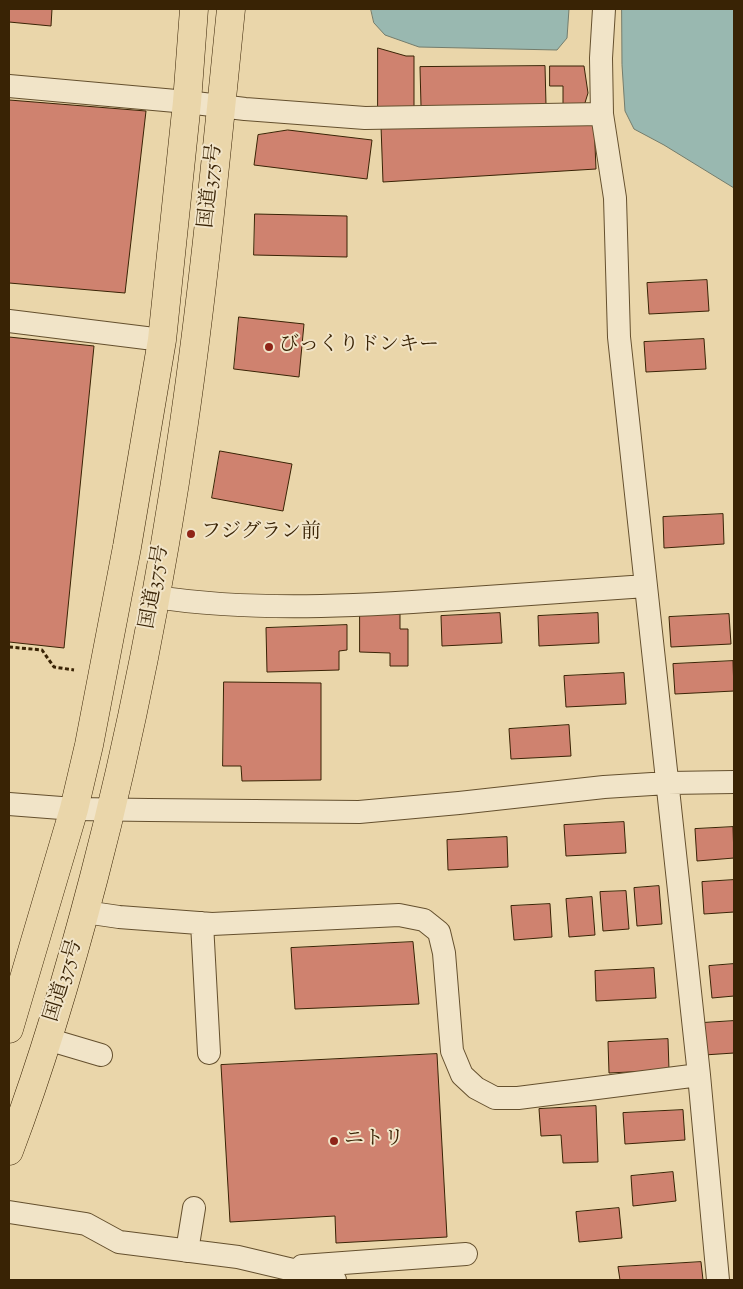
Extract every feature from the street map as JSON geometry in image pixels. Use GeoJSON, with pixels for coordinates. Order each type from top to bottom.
{"type":"FeatureCollection","features":[{"type":"Feature","properties":{"kind":"highway","name":"国道375号"},"geometry":{"type":"LineString","coordinates":[[9,1029],[74,808],[126,556],[162,340],[187,102],[194,9]]}},
{"type":"Feature","properties":{"kind":"highway","name":"国道375号"},"geometry":{"type":"LineString","coordinates":[[9,1151],[30,1097],[85,912],[112,809],[156,597],[190,382],[231,9]]}},
{"type":"Feature","properties":{"kind":"street"},"geometry":{"type":"LineString","coordinates":[[604,9],[601,58],[602,114],[615,198],[619,337],[699,1075],[718,1280]]}},
{"type":"Feature","properties":{"kind":"street"},"geometry":{"type":"LineString","coordinates":[[9,86],[246,109],[365,118],[602,114]]}},
{"type":"Feature","properties":{"kind":"street"},"geometry":{"type":"LineString","coordinates":[[9,321],[162,340]]}},
{"type":"Feature","properties":{"kind":"street"},"geometry":{"type":"LineString","coordinates":[[156,597],[198,604],[322,606],[410,603],[646,586]]}},
{"type":"Feature","properties":{"kind":"street"},"geometry":{"type":"LineString","coordinates":[[9,804],[112,809],[359,812],[604,788],[668,783],[734,782]]}},
{"type":"Feature","properties":{"kind":"street"},"geometry":{"type":"LineString","coordinates":[[85,912],[119,917],[202,923],[399,915],[424,920],[439,932],[444,953],[452,1051],[462,1075],[476,1088],[495,1098],[518,1098],[699,1075]]}},
{"type":"Feature","properties":{"kind":"street"},"geometry":{"type":"LineString","coordinates":[[202,923],[209,1054]]}},
{"type":"Feature","properties":{"kind":"street"},"geometry":{"type":"LineString","coordinates":[[47,1039],[101,1055]]}},
{"type":"Feature","properties":{"kind":"street"},"geometry":{"type":"LineString","coordinates":[[187,1251],[194,1208]]}},
{"type":"Feature","properties":{"kind":"street"},"geometry":{"type":"LineString","coordinates":[[9,1212],[86,1224],[119,1242],[238,1257],[335,1280]]}},
{"type":"Feature","properties":{"kind":"street"},"geometry":{"type":"LineString","coordinates":[[281,1267],[466,1254]]}},
{"type":"Feature","properties":{"kind":"path"},"geometry":{"type":"LineString","coordinates":[[9,646],[42,650],[54,667],[74,670]]}},
{"type":"Feature","properties":{"kind":"water"},"geometry":{"type":"Polygon","coordinates":[[[371,9],[569,9],[567,38],[557,50],[419,47],[385,35],[374,23],[371,9]]]}},
{"type":"Feature","properties":{"kind":"water"},"geometry":{"type":"Polygon","coordinates":[[[622,9],[734,9],[734,188],[634,129],[625,111],[622,65],[622,9]]]}},
{"type":"Feature","properties":{"kind":"building"},"geometry":{"type":"Polygon","coordinates":[[[9,9],[52,9],[51,26],[9,22],[9,9]]]}},
{"type":"Feature","properties":{"kind":"building"},"geometry":{"type":"Polygon","coordinates":[[[378,48],[406,56],[414,56],[414,112],[378,112],[378,48]]]}},
{"type":"Feature","properties":{"kind":"building"},"geometry":{"type":"Polygon","coordinates":[[[545,66],[546,105],[421,106],[420,67],[545,66]]]}},
{"type":"Feature","properties":{"kind":"building"},"geometry":{"type":"Polygon","coordinates":[[[550,66],[584,66],[588,93],[584,106],[563,106],[563,86],[550,86],[550,66]]]}},
{"type":"Feature","properties":{"kind":"building"},"geometry":{"type":"Polygon","coordinates":[[[9,100],[146,111],[125,293],[9,283],[9,100]]]}},
{"type":"Feature","properties":{"kind":"building"},"geometry":{"type":"Polygon","coordinates":[[[594,121],[596,169],[383,182],[381,126],[594,121]]]}},
{"type":"Feature","properties":{"kind":"building"},"geometry":{"type":"Polygon","coordinates":[[[288,130],[372,140],[367,179],[254,165],[258,135],[288,130]]]}},
{"type":"Feature","properties":{"kind":"building"},"geometry":{"type":"Polygon","coordinates":[[[255,214],[347,216],[347,257],[254,255],[255,214]]]}},
{"type":"Feature","properties":{"kind":"building"},"geometry":{"type":"Polygon","coordinates":[[[707,280],[709,311],[649,314],[647,283],[707,280]]]}},
{"type":"Feature","properties":{"kind":"building","name":"びっくりドンキー"},"geometry":{"type":"Polygon","coordinates":[[[239,317],[304,324],[299,377],[234,369],[239,317]]]}},
{"type":"Feature","properties":{"kind":"building"},"geometry":{"type":"Polygon","coordinates":[[[9,337],[94,346],[64,648],[9,642],[9,337]]]}},
{"type":"Feature","properties":{"kind":"building"},"geometry":{"type":"Polygon","coordinates":[[[704,339],[706,369],[646,372],[644,342],[704,339]]]}},
{"type":"Feature","properties":{"kind":"building"},"geometry":{"type":"Polygon","coordinates":[[[220,451],[292,464],[283,511],[212,498],[220,451]]]}},
{"type":"Feature","properties":{"kind":"building"},"geometry":{"type":"Polygon","coordinates":[[[723,514],[724,544],[664,548],[663,517],[723,514]]]}},
{"type":"Feature","properties":{"kind":"building"},"geometry":{"type":"Polygon","coordinates":[[[500,613],[502,643],[442,646],[441,616],[500,613]]]}},
{"type":"Feature","properties":{"kind":"building"},"geometry":{"type":"Polygon","coordinates":[[[598,613],[599,643],[539,646],[538,616],[598,613]]]}},
{"type":"Feature","properties":{"kind":"building"},"geometry":{"type":"Polygon","coordinates":[[[360,614],[400,614],[400,629],[408,629],[408,666],[390,666],[390,653],[360,652],[360,614]]]}},
{"type":"Feature","properties":{"kind":"building"},"geometry":{"type":"Polygon","coordinates":[[[729,614],[731,644],[671,647],[669,617],[729,614]]]}},
{"type":"Feature","properties":{"kind":"building"},"geometry":{"type":"Polygon","coordinates":[[[347,625],[347,650],[339,651],[339,670],[267,672],[266,628],[347,625]]]}},
{"type":"Feature","properties":{"kind":"building"},"geometry":{"type":"Polygon","coordinates":[[[733,661],[734,691],[675,694],[673,664],[733,661]]]}},
{"type":"Feature","properties":{"kind":"building"},"geometry":{"type":"Polygon","coordinates":[[[624,673],[626,704],[566,707],[564,676],[624,673]]]}},
{"type":"Feature","properties":{"kind":"building"},"geometry":{"type":"Polygon","coordinates":[[[224,682],[321,683],[321,780],[242,781],[241,766],[223,766],[224,682]]]}},
{"type":"Feature","properties":{"kind":"building"},"geometry":{"type":"Polygon","coordinates":[[[569,725],[571,756],[511,759],[509,729],[569,725]]]}},
{"type":"Feature","properties":{"kind":"building"},"geometry":{"type":"Polygon","coordinates":[[[624,822],[626,853],[566,856],[564,825],[624,822]]]}},
{"type":"Feature","properties":{"kind":"building"},"geometry":{"type":"Polygon","coordinates":[[[733,827],[734,858],[697,861],[695,829],[733,827]]]}},
{"type":"Feature","properties":{"kind":"building"},"geometry":{"type":"Polygon","coordinates":[[[507,837],[508,867],[448,870],[447,840],[507,837]]]}},
{"type":"Feature","properties":{"kind":"building"},"geometry":{"type":"Polygon","coordinates":[[[734,880],[734,912],[704,914],[702,882],[734,880]]]}},
{"type":"Feature","properties":{"kind":"building"},"geometry":{"type":"Polygon","coordinates":[[[659,886],[662,924],[637,926],[634,888],[659,886]]]}},
{"type":"Feature","properties":{"kind":"building"},"geometry":{"type":"Polygon","coordinates":[[[626,891],[629,929],[603,931],[600,892],[626,891]]]}},
{"type":"Feature","properties":{"kind":"building"},"geometry":{"type":"Polygon","coordinates":[[[592,897],[595,935],[569,937],[566,899],[592,897]]]}},
{"type":"Feature","properties":{"kind":"building"},"geometry":{"type":"Polygon","coordinates":[[[550,904],[552,937],[514,940],[511,906],[550,904]]]}},
{"type":"Feature","properties":{"kind":"building"},"geometry":{"type":"Polygon","coordinates":[[[413,942],[419,1004],[295,1009],[291,948],[413,942]]]}},
{"type":"Feature","properties":{"kind":"building"},"geometry":{"type":"Polygon","coordinates":[[[734,964],[734,996],[712,998],[709,966],[734,964]]]}},
{"type":"Feature","properties":{"kind":"building"},"geometry":{"type":"Polygon","coordinates":[[[654,968],[656,998],[596,1001],[595,971],[654,968]]]}},
{"type":"Feature","properties":{"kind":"building"},"geometry":{"type":"Polygon","coordinates":[[[734,1021],[734,1053],[704,1055],[702,1023],[734,1021]]]}},
{"type":"Feature","properties":{"kind":"building"},"geometry":{"type":"Polygon","coordinates":[[[668,1039],[669,1070],[609,1073],[608,1042],[668,1039]]]}},
{"type":"Feature","properties":{"kind":"building","name":"ニトリ"},"geometry":{"type":"Polygon","coordinates":[[[437,1054],[447,1237],[336,1243],[335,1216],[230,1222],[221,1065],[437,1054]]]}},
{"type":"Feature","properties":{"kind":"building"},"geometry":{"type":"Polygon","coordinates":[[[596,1106],[598,1162],[563,1163],[561,1135],[541,1136],[539,1109],[596,1106]]]}},
{"type":"Feature","properties":{"kind":"building"},"geometry":{"type":"Polygon","coordinates":[[[683,1110],[685,1140],[625,1144],[623,1113],[683,1110]]]}},
{"type":"Feature","properties":{"kind":"building"},"geometry":{"type":"Polygon","coordinates":[[[673,1172],[676,1201],[633,1206],[631,1176],[673,1172]]]}},
{"type":"Feature","properties":{"kind":"building"},"geometry":{"type":"Polygon","coordinates":[[[619,1208],[622,1238],[579,1242],[576,1212],[619,1208]]]}},
{"type":"Feature","properties":{"kind":"building"},"geometry":{"type":"Polygon","coordinates":[[[701,1262],[703,1280],[620,1280],[618,1267],[701,1262]]]}},
{"type":"Feature","properties":{"kind":"place","name":"びっくりドンキー"},"geometry":{"type":"Point","coordinates":[269,347]}},
{"type":"Feature","properties":{"kind":"place","name":"フジグラン前"},"geometry":{"type":"Point","coordinates":[191,534]}},
{"type":"Feature","properties":{"kind":"place","name":"ニトリ"},"geometry":{"type":"Point","coordinates":[334,1141]}}]}
